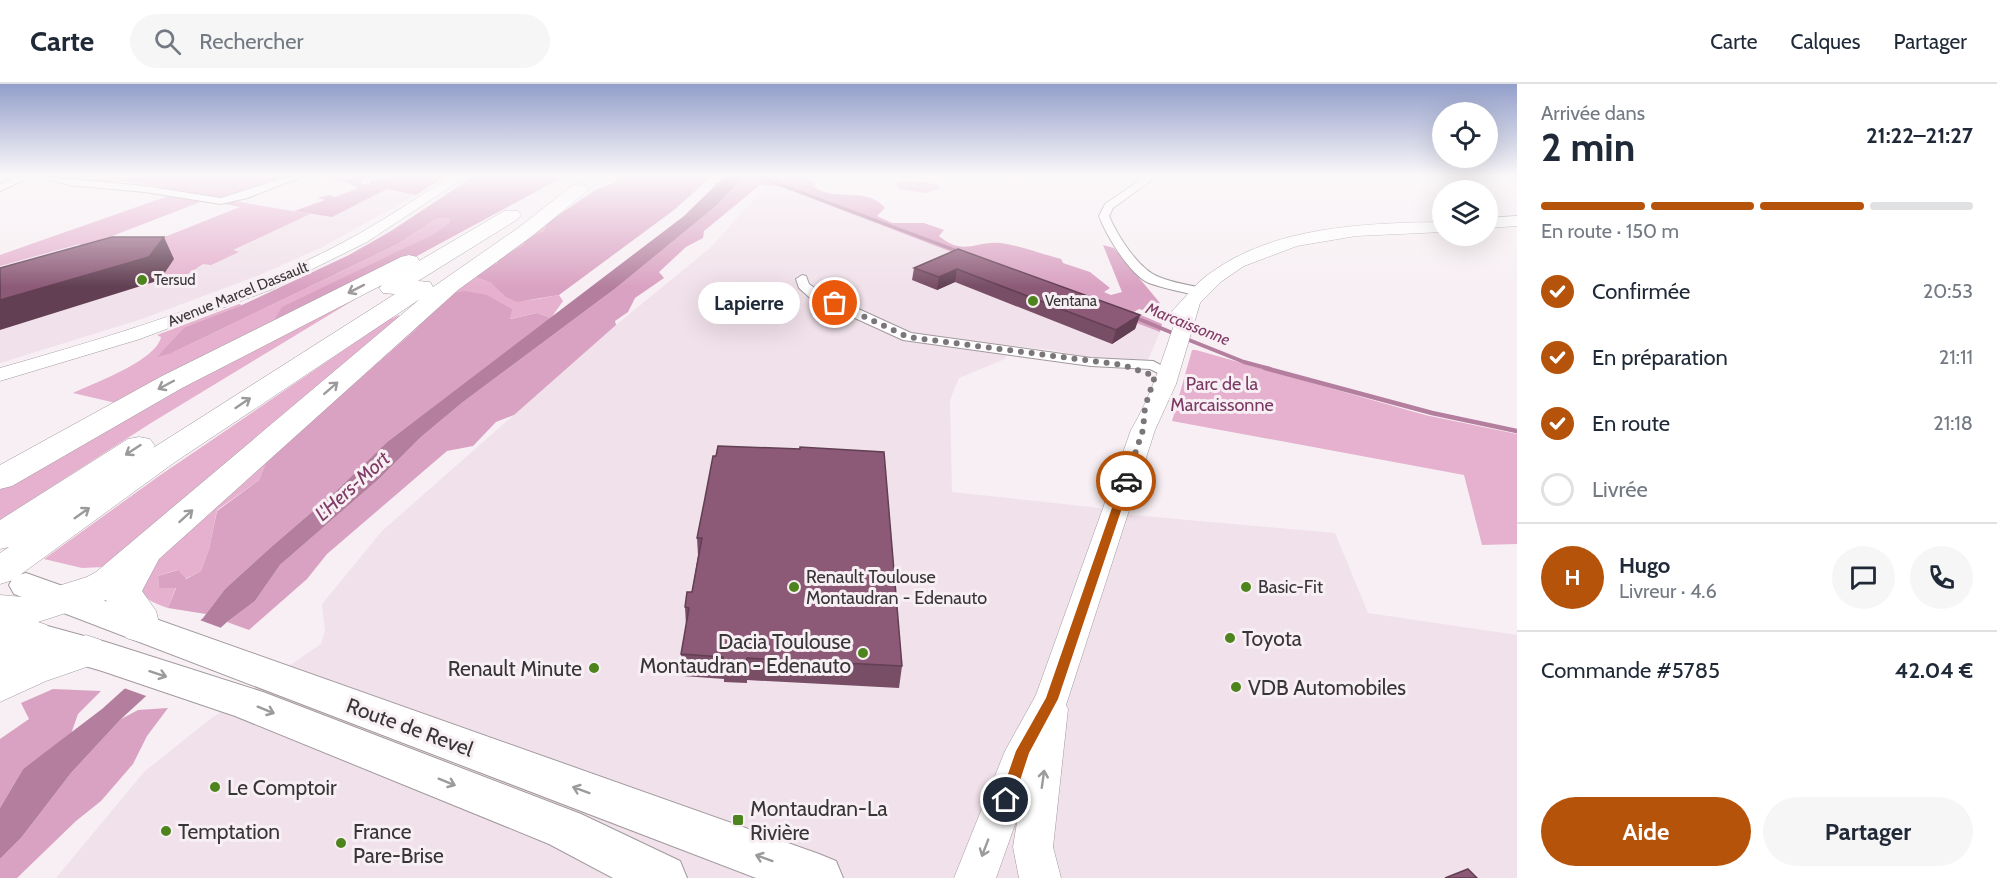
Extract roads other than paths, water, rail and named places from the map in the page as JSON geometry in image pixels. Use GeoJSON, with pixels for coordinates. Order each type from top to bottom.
{"type":"FeatureCollection","features":[{"type":"Feature","properties":{"kind":"highway"},"geometry":{"type":"LineString","coordinates":[[0,478],[118,411],[503,213]]}},
{"type":"Feature","properties":{"kind":"highway"},"geometry":{"type":"LineString","coordinates":[[515,213],[271,362],[12,540],[5,584],[23,612],[101,587],[142,555],[450,285],[525,232],[547,213]]}},
{"type":"Feature","properties":{"kind":"highway"},"geometry":{"type":"LineString","coordinates":[[12,540],[164,455],[534,213]]}},
{"type":"Feature","properties":{"kind":"highway"},"geometry":{"type":"LineString","coordinates":[[0,469],[74,430],[118,411]]}},
{"type":"Feature","properties":{"kind":"highway"},"geometry":{"type":"LineString","coordinates":[[140,627],[136,611],[126,603],[123,591],[142,555]]}},
{"type":"Feature","properties":{"kind":"highway"},"geometry":{"type":"LineString","coordinates":[[0,665],[17,632]]}},
{"type":"Feature","properties":{"kind":"highway"},"geometry":{"type":"LineString","coordinates":[[0,684],[31,669],[96,654]]}},
{"type":"Feature","properties":{"kind":"main road","name":"Avenue Marcel Dassault"},"geometry":{"type":"LineString","coordinates":[[0,375],[171,321],[290,274],[365,237],[402,213]]}},
{"type":"Feature","properties":{"kind":"main road"},"geometry":{"type":"LineString","coordinates":[[1498,223],[1517,221]]}},
{"type":"Feature","properties":{"kind":"main road"},"geometry":{"type":"LineString","coordinates":[[1498,225],[1517,226]]}},
{"type":"Feature","properties":{"kind":"main road"},"geometry":{"type":"LineString","coordinates":[[975,878],[1023,751],[1052,699],[1143,430],[1156,410],[1161,372],[1176,331],[1196,297],[1217,276],[1240,263],[1293,243],[1354,232],[1432,227]]}},
{"type":"Feature","properties":{"kind":"main road"},"geometry":{"type":"LineString","coordinates":[[17,632],[50,620],[61,600]]}},
{"type":"Feature","properties":{"kind":"main road","name":"Route de Revel"},"geometry":{"type":"LineString","coordinates":[[61,600],[140,627],[224,677],[249,704],[565,829],[663,878]]}},
{"type":"Feature","properties":{"kind":"main road","name":"Route de Revel"},"geometry":{"type":"LineString","coordinates":[[17,632],[96,654],[224,677],[819,878]]}},
{"type":"Feature","properties":{"kind":"main road"},"geometry":{"type":"LineString","coordinates":[[1040,878],[1033,847],[1052,699]]}},
{"type":"Feature","properties":{"kind":"street"},"geometry":{"type":"LineString","coordinates":[[1105,213],[1104,216],[1108,226],[1146,276],[1196,297]]}},
{"type":"Feature","properties":{"kind":"street"},"geometry":{"type":"LineString","coordinates":[[802,279],[804,285],[814,294],[908,337],[1161,372]]}},
{"type":"Feature","properties":{"kind":"water","name":"L'Hers-Mort"},"geometry":{"type":"Polygon","coordinates":[[[687,213],[707,213],[616,288],[463,402],[280,565],[255,601],[227,622],[121,719],[71,773],[21,838],[0,859],[0,808],[23,769],[102,709],[203,618],[225,589],[335,492],[387,442],[687,213]]]}},
{"type":"Feature","properties":{"kind":"waterway","name":"Marcaissonne"},"geometry":{"type":"LineString","coordinates":[[856,213],[960,252]]}},
{"type":"Feature","properties":{"kind":"waterway","name":"Marcaissonne"},"geometry":{"type":"LineString","coordinates":[[1134,317],[1175,334]]}},
{"type":"Feature","properties":{"kind":"waterway","name":"Marcaissonne"},"geometry":{"type":"LineString","coordinates":[[1184,338],[1244,362],[1270,369]]}},
{"type":"Feature","properties":{"kind":"waterway","name":"Marcaissonne"},"geometry":{"type":"LineString","coordinates":[[1265,368],[1432,413],[1517,431]]}},
{"type":"Feature","properties":{"kind":"place","name":"Tersud"},"geometry":{"type":"Point","coordinates":[142,280]}},
{"type":"Feature","properties":{"kind":"place","name":"Ventana"},"geometry":{"type":"Point","coordinates":[1033,301]}},
{"type":"Feature","properties":{"kind":"place","name":"Lapierre"},"geometry":{"type":"Point","coordinates":[835,303]}},
{"type":"Feature","properties":{"kind":"place","name":"Renault Toulouse Montaudran - Edenauto"},"geometry":{"type":"Point","coordinates":[794,587]}},
{"type":"Feature","properties":{"kind":"place","name":"Basic-Fit"},"geometry":{"type":"Point","coordinates":[1246,587]}},
{"type":"Feature","properties":{"kind":"place","name":"Toyota"},"geometry":{"type":"Point","coordinates":[1230,638]}},
{"type":"Feature","properties":{"kind":"place","name":"Dacia Toulouse Montaudran - Edenauto"},"geometry":{"type":"Point","coordinates":[863,653]}},
{"type":"Feature","properties":{"kind":"place","name":"Renault Minute"},"geometry":{"type":"Point","coordinates":[594,668]}},
{"type":"Feature","properties":{"kind":"place","name":"VDB Automobiles"},"geometry":{"type":"Point","coordinates":[1236,687]}},
{"type":"Feature","properties":{"kind":"place","name":"Le Comptoir"},"geometry":{"type":"Point","coordinates":[215,787]}},
{"type":"Feature","properties":{"kind":"place","name":"Montaudran-La Rivière"},"geometry":{"type":"Point","coordinates":[738,820]}},
{"type":"Feature","properties":{"kind":"place","name":"Temptation"},"geometry":{"type":"Point","coordinates":[166,831]}},
{"type":"Feature","properties":{"kind":"place","name":"France Pare-Brise"},"geometry":{"type":"Point","coordinates":[341,843]}},
{"type":"Feature","properties":{"kind":"park label","name":"Parc de la Marcaissonne"},"geometry":{"type":"Point","coordinates":[1222,394]}}]}
